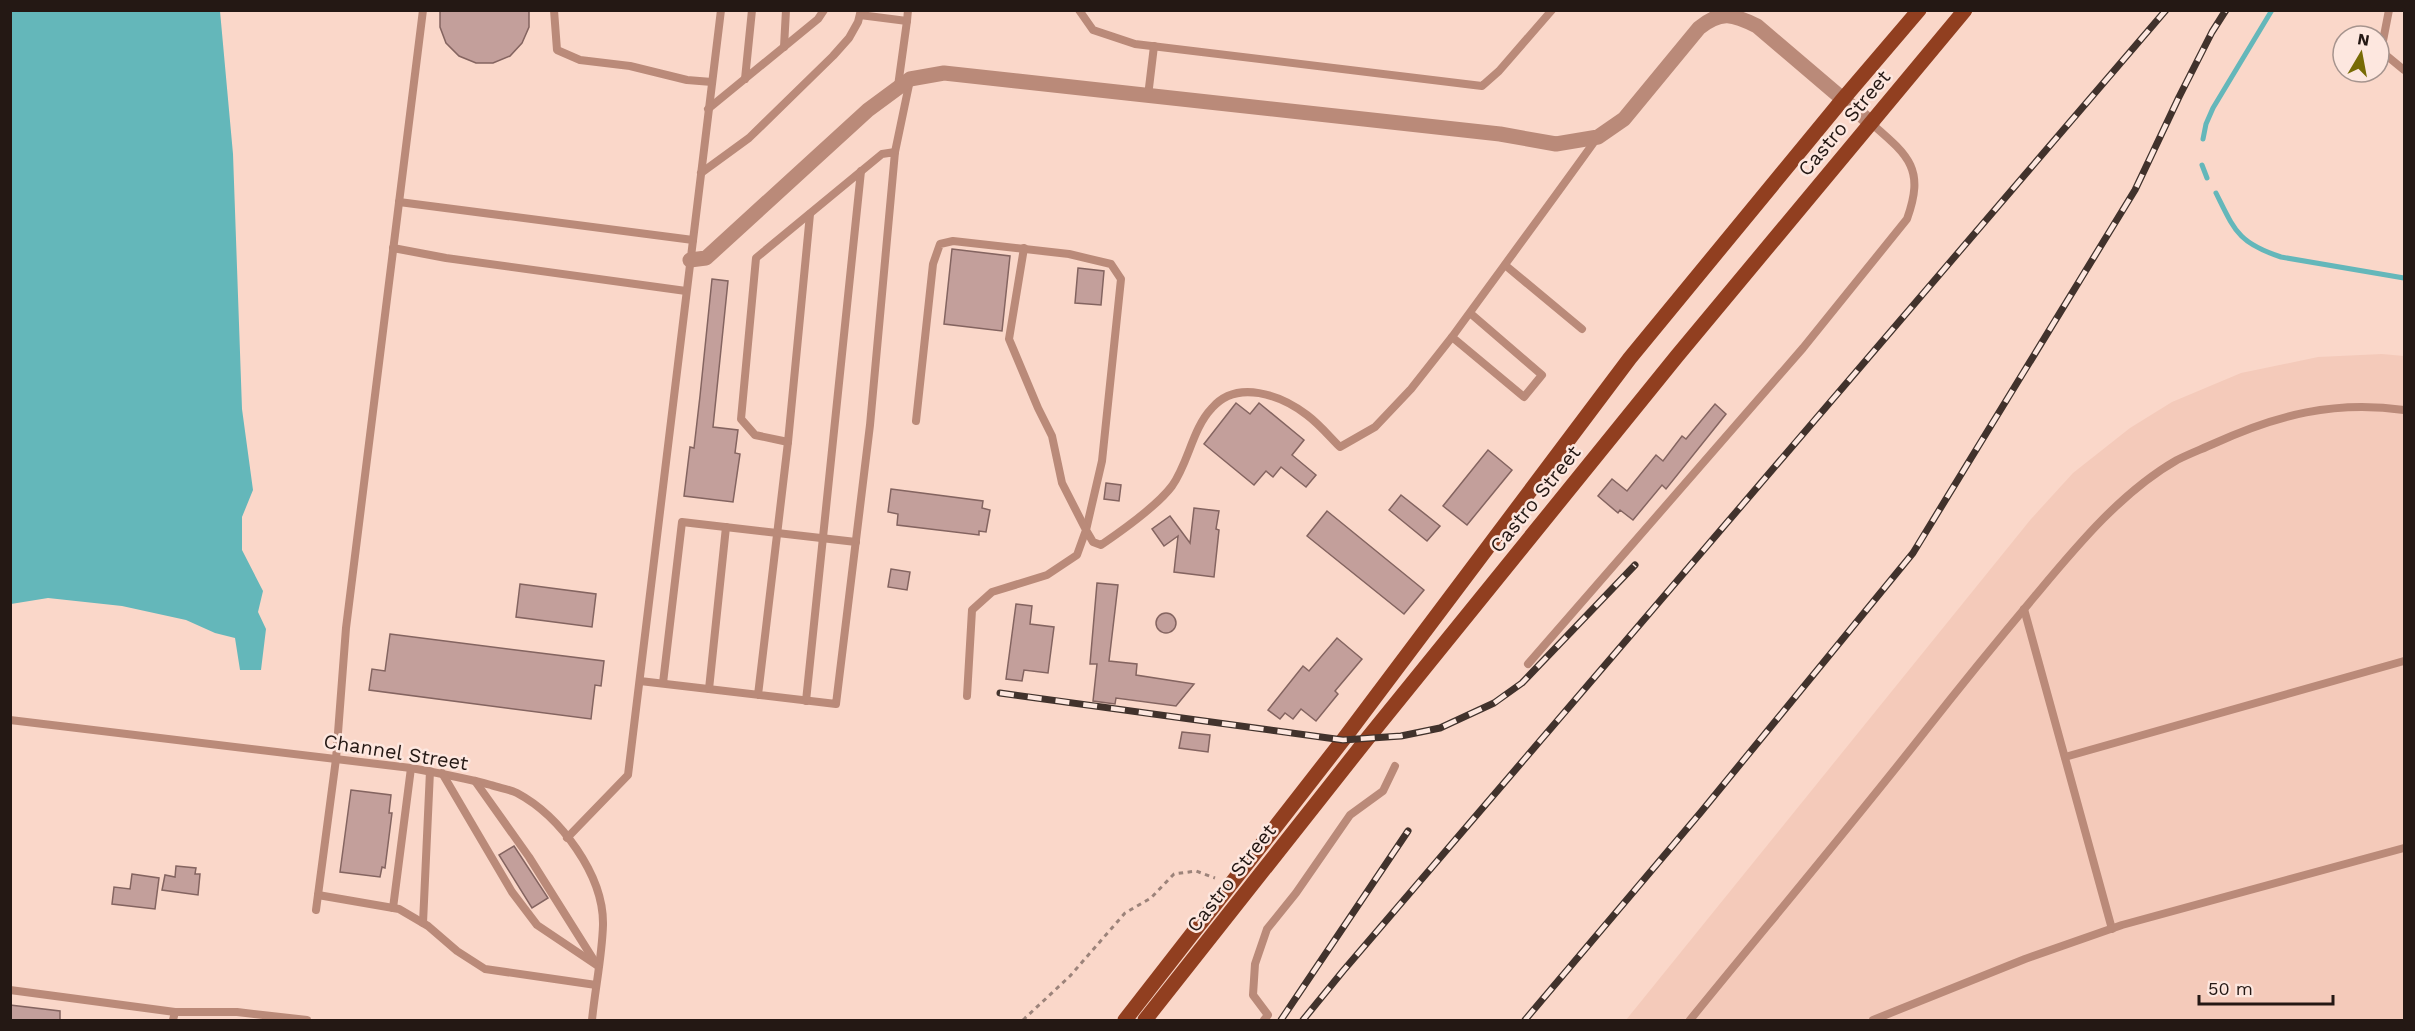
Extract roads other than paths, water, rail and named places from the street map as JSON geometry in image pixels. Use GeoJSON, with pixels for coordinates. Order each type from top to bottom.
{"type":"FeatureCollection","features":[{"type":"Feature","properties":{"kind":"main road","name":"Castro Street"},"geometry":{"type":"LineString","coordinates":[[1125,1020],[1232,884],[1630,358],[1919,10]]}},
{"type":"Feature","properties":{"kind":"main road","name":"Castro Street"},"geometry":{"type":"LineString","coordinates":[[1145,1020],[1367,739],[1677,356],[1965,10]]}},
{"type":"Feature","properties":{"kind":"street"},"geometry":{"type":"LineString","coordinates":[[690,260],[706,258],[868,110],[904,84],[944,73],[1500,134],[1556,144],[1598,137],[1624,119],[1699,28],[1713,16],[1735,13],[1757,26],[1872,124]]}},
{"type":"Feature","properties":{"kind":"lane"},"geometry":{"type":"LineString","coordinates":[[316,910],[336,759],[346,628],[423,10]]}},
{"type":"Feature","properties":{"kind":"lane"},"geometry":{"type":"LineString","coordinates":[[554,10],[556,50],[580,60],[630,66],[687,80],[712,82]]}},
{"type":"Feature","properties":{"kind":"lane"},"geometry":{"type":"LineString","coordinates":[[567,838],[628,775],[721,10]]}},
{"type":"Feature","properties":{"kind":"lane"},"geometry":{"type":"LineString","coordinates":[[745,79],[752,10]]}},
{"type":"Feature","properties":{"kind":"lane"},"geometry":{"type":"LineString","coordinates":[[784,47],[786,10]]}},
{"type":"Feature","properties":{"kind":"lane"},"geometry":{"type":"LineString","coordinates":[[708,109],[818,19],[824,10]]}},
{"type":"Feature","properties":{"kind":"lane"},"geometry":{"type":"LineString","coordinates":[[640,681],[836,704],[870,425],[895,152],[904,84],[908,10]]}},
{"type":"Feature","properties":{"kind":"lane"},"geometry":{"type":"LineString","coordinates":[[1079,10],[1093,30],[1135,44],[1482,86],[1499,71],[1552,10]]}},
{"type":"Feature","properties":{"kind":"lane"},"geometry":{"type":"LineString","coordinates":[[2389,10],[2381,51],[2404,70]]}},
{"type":"Feature","properties":{"kind":"lane"},"geometry":{"type":"LineString","coordinates":[[701,173],[749,138],[789,100],[849,38],[860,13],[907,21]]}},
{"type":"Feature","properties":{"kind":"lane"},"geometry":{"type":"LineString","coordinates":[[1148,96],[1154,46]]}},
{"type":"Feature","properties":{"kind":"lane"},"geometry":{"type":"LineString","coordinates":[[1528,664],[1796,357],[1907,219],[1915,198],[1916,182],[1909,163],[1893,142],[1872,124]]}},
{"type":"Feature","properties":{"kind":"lane"},"geometry":{"type":"LineString","coordinates":[[1024,248],[1009,339],[1052,436],[1062,483],[1093,542],[1101,545],[1132,524],[1172,486],[1211,408],[1232,392],[1264,392],[1306,414],[1340,447],[1375,427],[1411,389],[1452,337],[1598,137]]}},
{"type":"Feature","properties":{"kind":"lane"},"geometry":{"type":"LineString","coordinates":[[788,442],[755,435],[741,419],[756,258],[882,154],[895,152]]}},
{"type":"Feature","properties":{"kind":"lane"},"geometry":{"type":"LineString","coordinates":[[806,701],[861,171]]}},
{"type":"Feature","properties":{"kind":"lane"},"geometry":{"type":"LineString","coordinates":[[399,202],[693,240]]}},
{"type":"Feature","properties":{"kind":"lane"},"geometry":{"type":"LineString","coordinates":[[758,695],[788,442],[810,214]]}},
{"type":"Feature","properties":{"kind":"lane"},"geometry":{"type":"LineString","coordinates":[[916,421],[933,264],[940,244],[953,241],[1024,248],[1069,254],[1111,264],[1121,279],[1102,460],[1086,530],[1077,555],[1047,575],[992,592],[972,610],[967,696]]}},
{"type":"Feature","properties":{"kind":"lane"},"geometry":{"type":"LineString","coordinates":[[393,248],[458,260],[686,291]]}},
{"type":"Feature","properties":{"kind":"lane"},"geometry":{"type":"LineString","coordinates":[[1505,265],[1582,328]]}},
{"type":"Feature","properties":{"kind":"lane"},"geometry":{"type":"LineString","coordinates":[[1452,337],[1524,397],[1542,375],[1470,313]]}},
{"type":"Feature","properties":{"kind":"lane"},"geometry":{"type":"LineString","coordinates":[[1690,1020],[1792,899],[2024,609],[2077,547],[2136,490],[2177,460],[2280,417],[2324,409],[2404,410]]}},
{"type":"Feature","properties":{"kind":"lane"},"geometry":{"type":"LineString","coordinates":[[663,683],[682,522],[856,542]]}},
{"type":"Feature","properties":{"kind":"lane"},"geometry":{"type":"LineString","coordinates":[[709,689],[726,527]]}},
{"type":"Feature","properties":{"kind":"lane"},"geometry":{"type":"LineString","coordinates":[[2024,609],[2112,929]]}},
{"type":"Feature","properties":{"kind":"lane"},"geometry":{"type":"LineString","coordinates":[[2065,757],[2404,662]]}},
{"type":"Feature","properties":{"kind":"lane","name":"Channel Street"},"geometry":{"type":"LineString","coordinates":[[10,720],[411,768],[442,773],[516,792],[541,809],[567,838],[585,862],[598,895],[603,924],[592,1020]]}},
{"type":"Feature","properties":{"kind":"lane"},"geometry":{"type":"LineString","coordinates":[[1264,1020],[1268,1015],[1253,995],[1255,964],[1267,929],[1296,893],[1350,815],[1383,791],[1395,765]]}},
{"type":"Feature","properties":{"kind":"lane"},"geometry":{"type":"LineString","coordinates":[[393,908],[411,768]]}},
{"type":"Feature","properties":{"kind":"lane"},"geometry":{"type":"LineString","coordinates":[[423,923],[430,771]]}},
{"type":"Feature","properties":{"kind":"lane"},"geometry":{"type":"LineString","coordinates":[[442,773],[488,852],[537,925],[598,966]]}},
{"type":"Feature","properties":{"kind":"lane"},"geometry":{"type":"LineString","coordinates":[[475,781],[529,857],[598,966]]}},
{"type":"Feature","properties":{"kind":"lane"},"geometry":{"type":"LineString","coordinates":[[1874,1020],[2016,963],[2112,929],[2404,848]]}},
{"type":"Feature","properties":{"kind":"lane"},"geometry":{"type":"LineString","coordinates":[[318,896],[393,908],[423,923],[457,951],[485,969],[596,985]]}},
{"type":"Feature","properties":{"kind":"lane"},"geometry":{"type":"LineString","coordinates":[[10,990],[175,1012],[237,1012],[307,1020]]}},
{"type":"Feature","properties":{"kind":"lane"},"geometry":{"type":"LineString","coordinates":[[173,1020],[175,1012]]}},
{"type":"Feature","properties":{"kind":"water"},"geometry":{"type":"Polygon","coordinates":[[[11,10],[220,11],[233,154],[242,409],[253,490],[242,517],[242,550],[263,591],[258,612],[266,629],[261,670],[240,670],[235,638],[215,633],[186,620],[122,606],[48,598],[11,604],[11,10]]]}},
{"type":"Feature","properties":{"kind":"waterway"},"geometry":{"type":"LineString","coordinates":[[2203,139],[2213,108],[2272,10]]}},
{"type":"Feature","properties":{"kind":"waterway"},"geometry":{"type":"LineString","coordinates":[[2202,165],[2207,178]]}},
{"type":"Feature","properties":{"kind":"waterway"},"geometry":{"type":"LineString","coordinates":[[2216,193],[2239,234],[2267,252],[2281,257],[2404,278]]}},
{"type":"Feature","properties":{"kind":"railway"},"geometry":{"type":"LineString","coordinates":[[1303,1020],[2166,10]]}},
{"type":"Feature","properties":{"kind":"railway"},"geometry":{"type":"LineString","coordinates":[[1525,1020],[1701,812],[1913,553],[2135,190],[2179,97],[2212,32],[2226,10]]}},
{"type":"Feature","properties":{"kind":"railway"},"geometry":{"type":"LineString","coordinates":[[1000,693],[1343,740],[1401,736],[1440,728],[1494,703],[1522,683],[1635,565]]}},
{"type":"Feature","properties":{"kind":"railway"},"geometry":{"type":"LineString","coordinates":[[1281,1020],[1408,831]]}}]}
